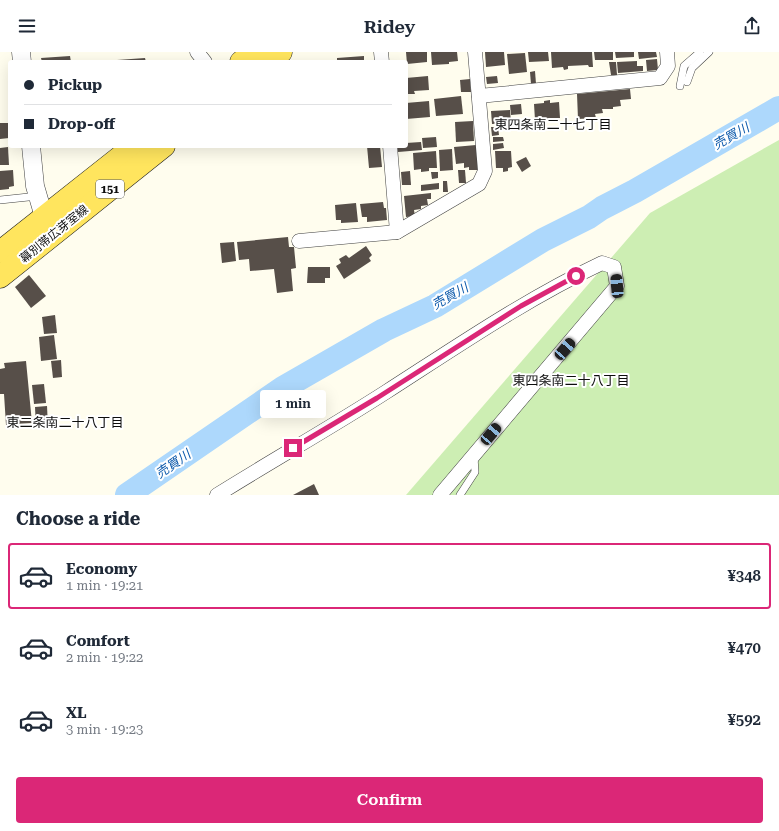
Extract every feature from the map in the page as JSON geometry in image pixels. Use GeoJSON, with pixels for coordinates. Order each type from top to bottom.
{"type":"FeatureCollection","features":[{"type":"Feature","properties":{"kind":"main road"},"geometry":{"type":"LineString","coordinates":[[243,60],[253,52]]}},
{"type":"Feature","properties":{"kind":"main road"},"geometry":{"type":"LineString","coordinates":[[271,60],[281,52]]}},
{"type":"Feature","properties":{"kind":"main road","name":"幕別帯広芽室線"},"geometry":{"type":"LineString","coordinates":[[0,277],[50,225],[132,148]]}},
{"type":"Feature","properties":{"kind":"main road","name":"幕別帯広芽室線"},"geometry":{"type":"LineString","coordinates":[[0,252],[50,225],[161,148]]}},
{"type":"Feature","properties":{"kind":"street"},"geometry":{"type":"LineString","coordinates":[[197,52],[203,60]]}},
{"type":"Feature","properties":{"kind":"street"},"geometry":{"type":"LineString","coordinates":[[299,241],[397,232],[478,184],[485,171],[475,52]]}},
{"type":"Feature","properties":{"kind":"street"},"geometry":{"type":"LineString","coordinates":[[479,96],[660,78],[668,66],[667,52]]}},
{"type":"Feature","properties":{"kind":"street"},"geometry":{"type":"LineString","coordinates":[[31,148],[35,186],[50,225]]}},
{"type":"Feature","properties":{"kind":"street"},"geometry":{"type":"LineString","coordinates":[[390,148],[397,232]]}},
{"type":"Feature","properties":{"kind":"street"},"geometry":{"type":"LineString","coordinates":[[217,495],[267,463],[377,398],[521,306],[602,263],[614,267],[617,286],[440,495]]}},
{"type":"Feature","properties":{"kind":"lane"},"geometry":{"type":"LineString","coordinates":[[680,86],[684,66],[700,52]]}},
{"type":"Feature","properties":{"kind":"lane"},"geometry":{"type":"LineString","coordinates":[[687,82],[692,68],[709,52]]}},
{"type":"Feature","properties":{"kind":"lane"},"geometry":{"type":"LineString","coordinates":[[0,200],[38,196]]}},
{"type":"Feature","properties":{"kind":"lane"},"geometry":{"type":"LineString","coordinates":[[460,495],[475,472],[474,455]]}},
{"type":"Feature","properties":{"kind":"green space"},"geometry":{"type":"Polygon","coordinates":[[[779,140],[779,495],[406,495],[650,213],[779,140]]]}},
{"type":"Feature","properties":{"kind":"building"},"geometry":{"type":"Polygon","coordinates":[[[406,52],[427,52],[427,62],[408,64],[408,60],[407,60],[406,52]]]}},
{"type":"Feature","properties":{"kind":"building"},"geometry":{"type":"Polygon","coordinates":[[[431,52],[457,52],[458,61],[449,62],[449,64],[432,65],[431,52]]]}},
{"type":"Feature","properties":{"kind":"building"},"geometry":{"type":"Polygon","coordinates":[[[485,52],[504,52],[505,65],[486,67],[485,52]]]}},
{"type":"Feature","properties":{"kind":"building"},"geometry":{"type":"Polygon","coordinates":[[[528,52],[548,52],[549,61],[529,62],[528,52]]]}},
{"type":"Feature","properties":{"kind":"building"},"geometry":{"type":"Polygon","coordinates":[[[551,52],[592,52],[593,67],[589,67],[588,65],[568,66],[568,69],[564,70],[563,67],[552,68],[551,52]]]}},
{"type":"Feature","properties":{"kind":"building"},"geometry":{"type":"Polygon","coordinates":[[[594,52],[613,52],[613,60],[595,60],[594,52]]]}},
{"type":"Feature","properties":{"kind":"building"},"geometry":{"type":"Polygon","coordinates":[[[615,52],[634,52],[634,57],[616,58],[615,52]]]}},
{"type":"Feature","properties":{"kind":"building"},"geometry":{"type":"Polygon","coordinates":[[[638,52],[656,52],[657,57],[639,59],[638,52]]]}},
{"type":"Feature","properties":{"kind":"building"},"geometry":{"type":"Polygon","coordinates":[[[525,53],[527,72],[509,74],[507,54],[525,53]]]}},
{"type":"Feature","properties":{"kind":"building"},"geometry":{"type":"Polygon","coordinates":[[[70,56],[71,60],[42,60],[41,58],[70,56]]]}},
{"type":"Feature","properties":{"kind":"building"},"geometry":{"type":"Polygon","coordinates":[[[364,56],[364,60],[337,60],[337,58],[364,56]]]}},
{"type":"Feature","properties":{"kind":"building"},"geometry":{"type":"Polygon","coordinates":[[[145,58],[146,60],[117,60],[145,58]]]}},
{"type":"Feature","properties":{"kind":"building"},"geometry":{"type":"Polygon","coordinates":[[[657,59],[658,70],[647,71],[646,60],[657,59]]]}},
{"type":"Feature","properties":{"kind":"building"},"geometry":{"type":"Polygon","coordinates":[[[637,61],[637,66],[643,66],[643,71],[618,73],[617,62],[637,61]]]}},
{"type":"Feature","properties":{"kind":"building"},"geometry":{"type":"Polygon","coordinates":[[[609,62],[616,62],[617,75],[611,75],[609,62]]]}},
{"type":"Feature","properties":{"kind":"building"},"geometry":{"type":"Polygon","coordinates":[[[535,71],[536,84],[531,84],[530,72],[535,71]]]}},
{"type":"Feature","properties":{"kind":"building"},"geometry":{"type":"Polygon","coordinates":[[[428,76],[429,90],[414,91],[415,94],[408,94],[408,78],[428,76]]]}},
{"type":"Feature","properties":{"kind":"building"},"geometry":{"type":"Polygon","coordinates":[[[497,76],[498,83],[487,84],[486,77],[497,76]]]}},
{"type":"Feature","properties":{"kind":"building"},"geometry":{"type":"Polygon","coordinates":[[[470,79],[471,92],[461,92],[460,80],[470,79]]]}},
{"type":"Feature","properties":{"kind":"building"},"geometry":{"type":"Polygon","coordinates":[[[630,89],[631,99],[620,100],[621,106],[613,107],[613,109],[602,109],[603,113],[595,114],[596,118],[578,119],[577,94],[630,89]]]}},
{"type":"Feature","properties":{"kind":"building"},"geometry":{"type":"Polygon","coordinates":[[[461,96],[463,114],[436,116],[434,99],[461,96]]]}},
{"type":"Feature","properties":{"kind":"building"},"geometry":{"type":"Polygon","coordinates":[[[550,100],[550,103],[559,102],[560,118],[535,120],[534,104],[544,103],[544,101],[550,100]]]}},
{"type":"Feature","properties":{"kind":"building"},"geometry":{"type":"Polygon","coordinates":[[[429,101],[430,117],[408,119],[408,103],[429,101]]]}},
{"type":"Feature","properties":{"kind":"building"},"geometry":{"type":"Polygon","coordinates":[[[521,104],[522,114],[511,115],[510,105],[521,104]]]}},
{"type":"Feature","properties":{"kind":"building"},"geometry":{"type":"Polygon","coordinates":[[[510,110],[511,123],[492,124],[491,111],[510,110]]]}},
{"type":"Feature","properties":{"kind":"building"},"geometry":{"type":"Polygon","coordinates":[[[473,121],[474,141],[456,142],[455,122],[473,121]]]}},
{"type":"Feature","properties":{"kind":"building"},"geometry":{"type":"Polygon","coordinates":[[[0,123],[8,123],[8,138],[0,139],[0,123]]]}},
{"type":"Feature","properties":{"kind":"building"},"geometry":{"type":"Polygon","coordinates":[[[491,127],[498,127],[499,135],[492,136],[491,127]]]}},
{"type":"Feature","properties":{"kind":"building"},"geometry":{"type":"Polygon","coordinates":[[[436,137],[437,147],[423,148],[422,138],[436,137]]]}},
{"type":"Feature","properties":{"kind":"building"},"geometry":{"type":"Polygon","coordinates":[[[493,137],[503,137],[504,141],[493,142],[493,137]]]}},
{"type":"Feature","properties":{"kind":"building"},"geometry":{"type":"Polygon","coordinates":[[[421,142],[422,150],[398,152],[397,148],[408,148],[408,143],[421,142]]]}},
{"type":"Feature","properties":{"kind":"building"},"geometry":{"type":"Polygon","coordinates":[[[503,143],[504,148],[493,150],[493,144],[503,143]]]}},
{"type":"Feature","properties":{"kind":"building"},"geometry":{"type":"Polygon","coordinates":[[[476,145],[478,170],[469,170],[469,167],[464,168],[464,163],[456,164],[454,147],[476,145]]]}},
{"type":"Feature","properties":{"kind":"building"},"geometry":{"type":"Polygon","coordinates":[[[8,147],[9,165],[0,165],[0,148],[8,147]]]}},
{"type":"Feature","properties":{"kind":"building"},"geometry":{"type":"Polygon","coordinates":[[[367,148],[380,148],[382,167],[369,168],[367,148]]]}},
{"type":"Feature","properties":{"kind":"building"},"geometry":{"type":"Polygon","coordinates":[[[452,149],[453,170],[440,171],[439,150],[452,149]]]}},
{"type":"Feature","properties":{"kind":"building"},"geometry":{"type":"Polygon","coordinates":[[[436,151],[437,168],[429,168],[429,171],[421,172],[421,169],[414,170],[413,153],[436,151]]]}},
{"type":"Feature","properties":{"kind":"building"},"geometry":{"type":"Polygon","coordinates":[[[495,151],[511,151],[512,167],[508,168],[508,171],[503,172],[503,168],[496,168],[495,151]]]}},
{"type":"Feature","properties":{"kind":"building"},"geometry":{"type":"Polygon","coordinates":[[[526,157],[531,166],[522,172],[516,162],[526,157]]]}},
{"type":"Feature","properties":{"kind":"building"},"geometry":{"type":"Polygon","coordinates":[[[13,170],[14,186],[9,187],[9,189],[0,190],[0,171],[13,170]]]}},
{"type":"Feature","properties":{"kind":"building"},"geometry":{"type":"Polygon","coordinates":[[[458,170],[465,170],[466,183],[459,183],[458,170]]]}},
{"type":"Feature","properties":{"kind":"building"},"geometry":{"type":"Polygon","coordinates":[[[410,171],[411,185],[402,185],[401,172],[410,171]]]}},
{"type":"Feature","properties":{"kind":"building"},"geometry":{"type":"Polygon","coordinates":[[[431,172],[438,172],[438,178],[432,179],[431,172]]]}},
{"type":"Feature","properties":{"kind":"building"},"geometry":{"type":"Polygon","coordinates":[[[443,181],[447,181],[448,192],[443,192],[443,181]]]}},
{"type":"Feature","properties":{"kind":"building"},"geometry":{"type":"Polygon","coordinates":[[[439,183],[439,189],[421,191],[421,185],[439,183]]]}},
{"type":"Feature","properties":{"kind":"building"},"geometry":{"type":"Polygon","coordinates":[[[431,193],[431,199],[427,199],[428,205],[421,206],[421,209],[414,210],[415,216],[406,217],[404,196],[431,193]]]}},
{"type":"Feature","properties":{"kind":"building"},"geometry":{"type":"Polygon","coordinates":[[[383,202],[384,208],[386,208],[387,220],[367,222],[367,217],[362,217],[360,204],[383,202]]]}},
{"type":"Feature","properties":{"kind":"building"},"geometry":{"type":"Polygon","coordinates":[[[356,203],[358,222],[341,223],[341,220],[336,220],[335,205],[356,203]]]}},
{"type":"Feature","properties":{"kind":"building"},"geometry":{"type":"Polygon","coordinates":[[[288,237],[289,247],[294,247],[296,268],[291,269],[293,291],[277,293],[274,269],[250,271],[249,259],[239,260],[237,242],[288,237]]]}},
{"type":"Feature","properties":{"kind":"building"},"geometry":{"type":"Polygon","coordinates":[[[234,242],[236,261],[222,263],[220,243],[234,242]]]}},
{"type":"Feature","properties":{"kind":"building"},"geometry":{"type":"Polygon","coordinates":[[[366,246],[372,255],[369,258],[371,261],[344,279],[336,266],[341,263],[339,259],[346,255],[349,258],[366,246]]]}},
{"type":"Feature","properties":{"kind":"building"},"geometry":{"type":"Polygon","coordinates":[[[308,267],[330,267],[330,278],[325,278],[325,283],[307,283],[308,267]]]}},
{"type":"Feature","properties":{"kind":"building"},"geometry":{"type":"Polygon","coordinates":[[[29,275],[46,296],[31,308],[15,287],[29,275]]]}},
{"type":"Feature","properties":{"kind":"building"},"geometry":{"type":"Polygon","coordinates":[[[55,315],[57,333],[44,334],[42,317],[55,315]]]}},
{"type":"Feature","properties":{"kind":"building"},"geometry":{"type":"Polygon","coordinates":[[[54,335],[57,359],[41,361],[39,337],[54,335]]]}},
{"type":"Feature","properties":{"kind":"building"},"geometry":{"type":"Polygon","coordinates":[[[61,360],[62,377],[53,378],[51,361],[61,360]]]}},
{"type":"Feature","properties":{"kind":"building"},"geometry":{"type":"Polygon","coordinates":[[[26,361],[32,423],[6,425],[4,394],[0,394],[0,369],[5,368],[4,363],[26,361]]]}},
{"type":"Feature","properties":{"kind":"building"},"geometry":{"type":"Polygon","coordinates":[[[44,384],[46,403],[34,404],[32,385],[44,384]]]}},
{"type":"Feature","properties":{"kind":"building"},"geometry":{"type":"Polygon","coordinates":[[[47,406],[48,427],[36,428],[35,407],[47,406]]]}},
{"type":"Feature","properties":{"kind":"building"},"geometry":{"type":"Polygon","coordinates":[[[314,484],[319,495],[293,495],[314,484]]]}},
{"type":"Feature","properties":{"kind":"waterway","name":"売買川"},"geometry":{"type":"LineString","coordinates":[[127,495],[283,388],[384,330],[435,306],[543,240],[589,217],[602,208],[635,191],[779,108]]}},
{"type":"Feature","properties":{"kind":"district","name":"東四条南二十七丁目"},"geometry":{"type":"Point","coordinates":[553,124]}},
{"type":"Feature","properties":{"kind":"district","name":"東四条南二十八丁目"},"geometry":{"type":"Point","coordinates":[571,380]}},
{"type":"Feature","properties":{"kind":"district","name":"東二条南二十八丁目"},"geometry":{"type":"Point","coordinates":[65,422]}},
{"type":"Feature","properties":{"kind":"route"},"geometry":{"type":"LineString","coordinates":[[293,448],[377,398],[521,306],[576,276]]}}]}
